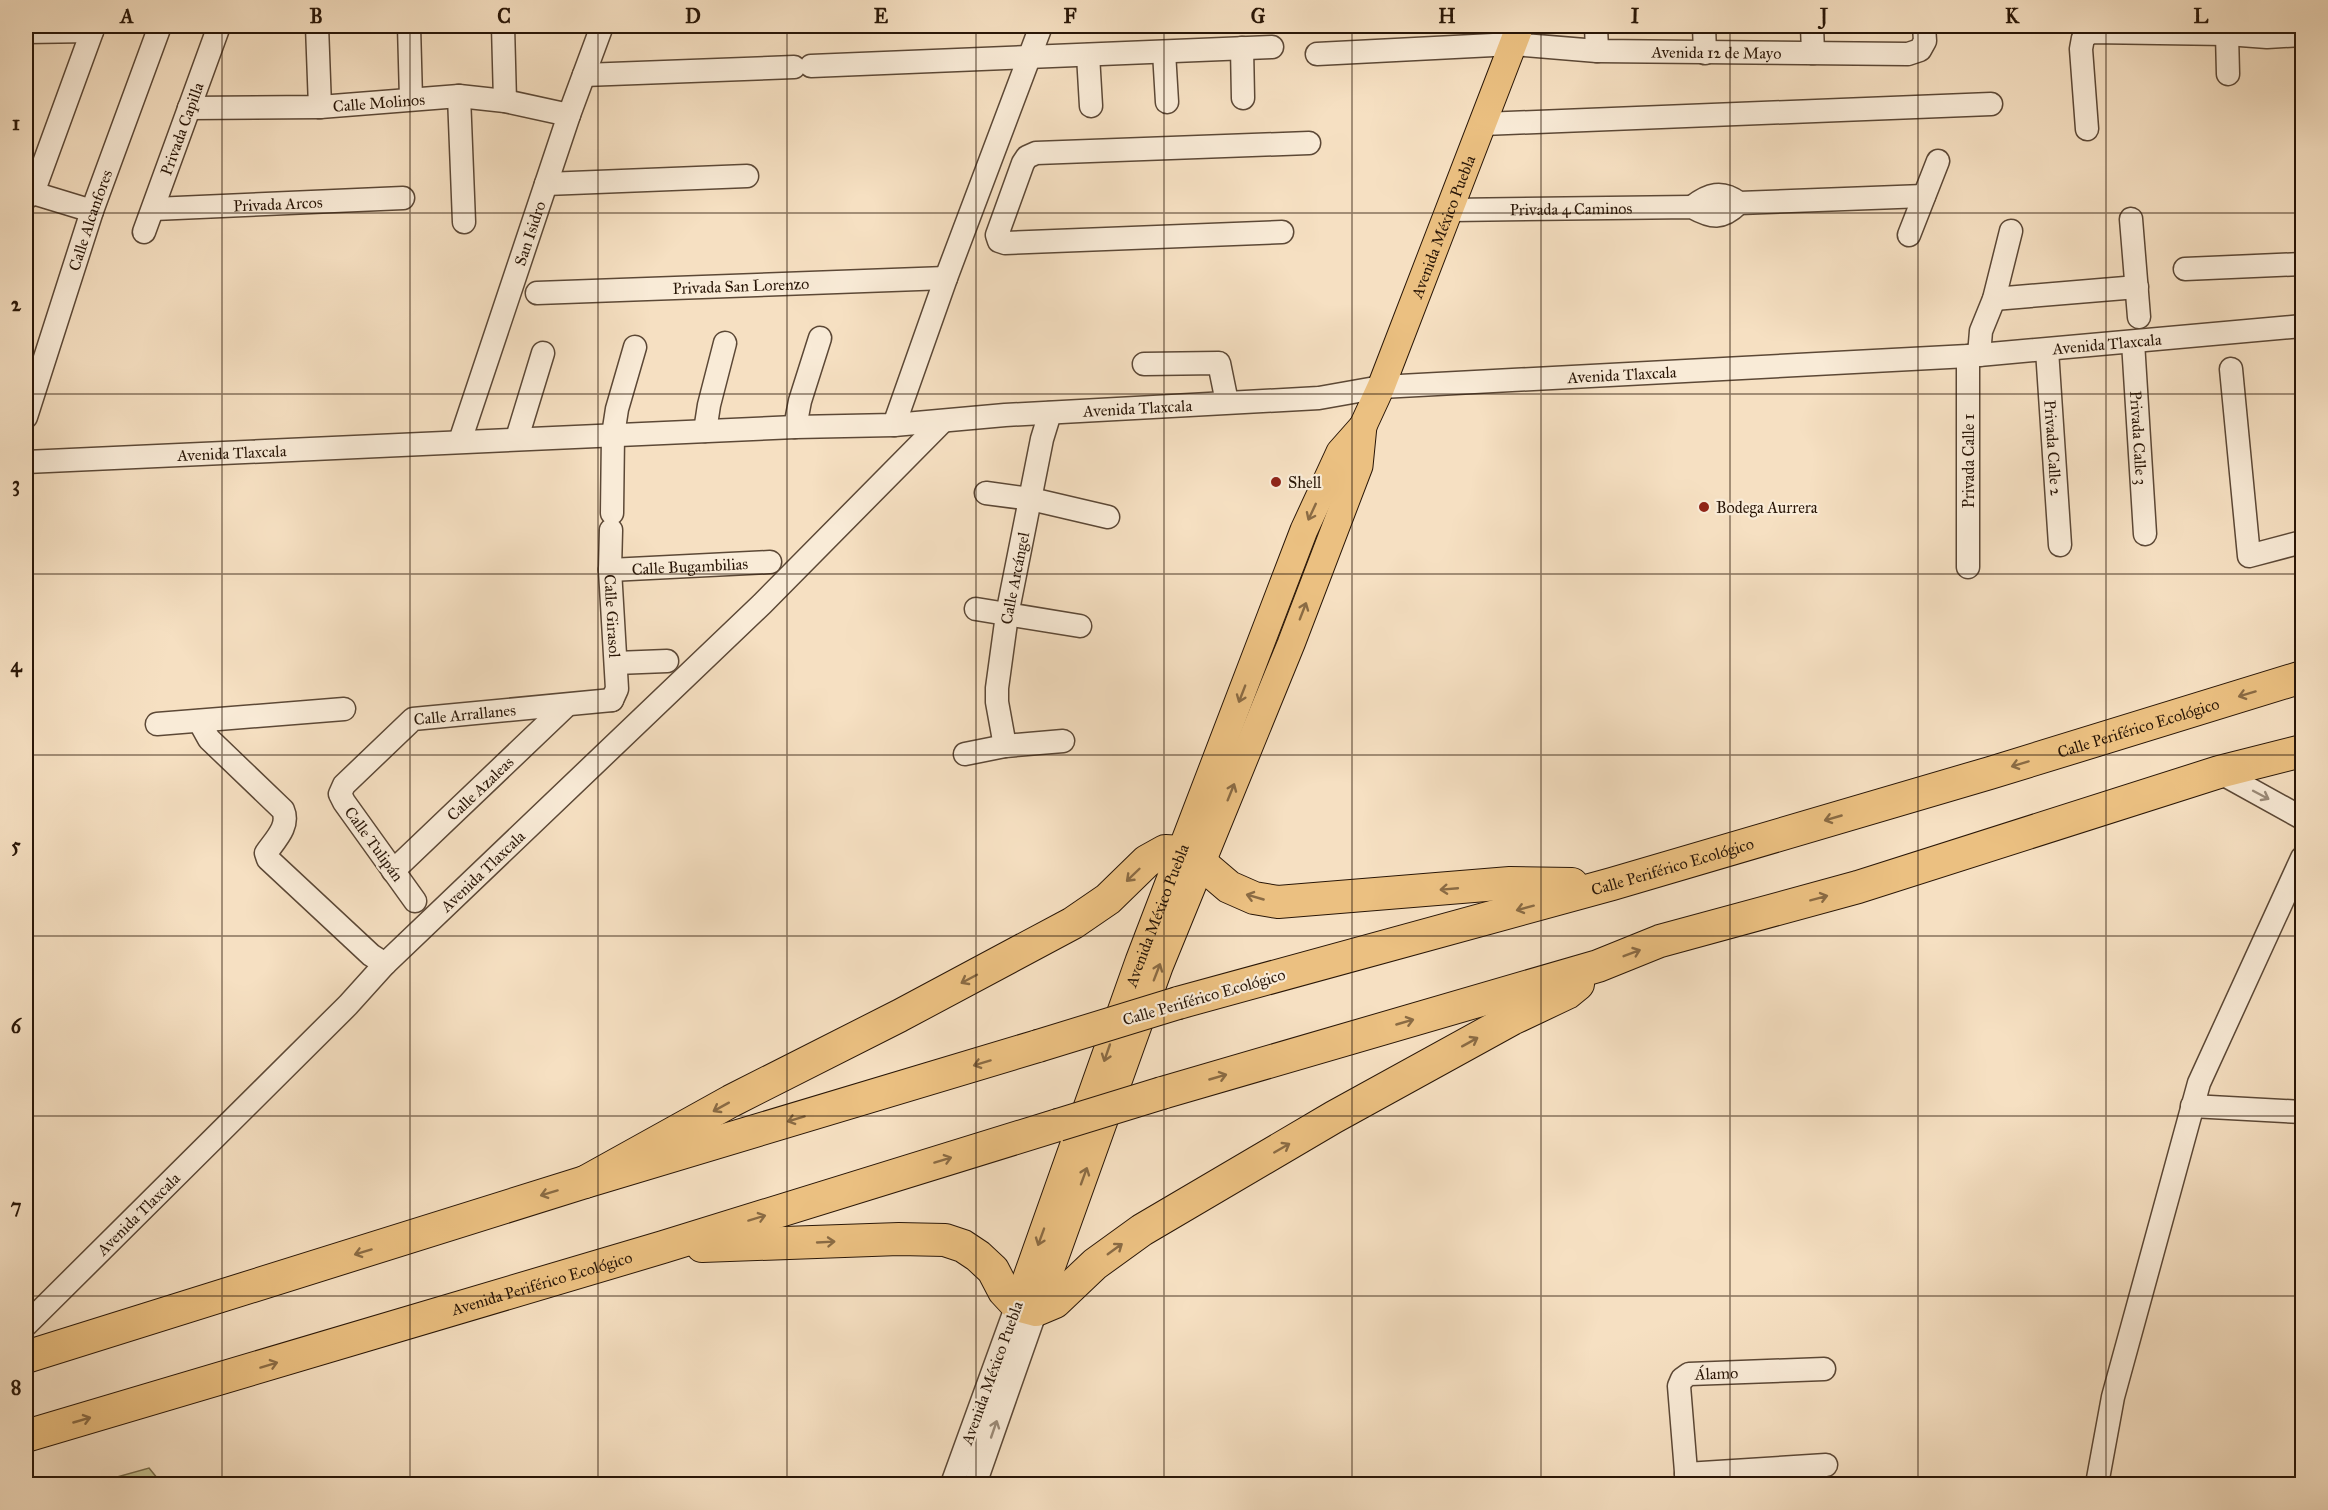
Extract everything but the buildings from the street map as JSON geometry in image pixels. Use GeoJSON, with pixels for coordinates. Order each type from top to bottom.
{"type":"FeatureCollection","features":[{"type":"Feature","properties":{"kind":"highway","name":"Calle Periférico Ecológico"},"geometry":{"type":"LineString","coordinates":[[585,1182],[1178,1003],[1612,884],[1990,773],[2302,677]]}},
{"type":"Feature","properties":{"kind":"highway"},"geometry":{"type":"LineString","coordinates":[[663,1247],[899,1239],[945,1240],[963,1246],[978,1256],[993,1270],[1004,1291],[1026,1307],[1055,1302],[1095,1264],[1142,1230],[1334,1117],[1512,1019],[1567,993],[1598,966],[1660,941],[1858,887],[2219,772],[2302,752]]}},
{"type":"Feature","properties":{"kind":"highway"},"geometry":{"type":"LineString","coordinates":[[26,1357],[585,1182],[731,1101],[898,1017],[1073,923],[1108,899],[1147,861],[1165,851],[1192,858],[1229,887],[1254,898],[1278,902],[1510,883],[1612,884]]}},
{"type":"Feature","properties":{"kind":"highway","name":"Avenida Periférico Ecológico"},"geometry":{"type":"LineString","coordinates":[[26,1436],[663,1247],[1162,1093],[1598,966]]}},
{"type":"Feature","properties":{"kind":"main road","name":"Avenida México Puebla"},"geometry":{"type":"LineString","coordinates":[[1026,1307],[1159,967],[1192,858],[1287,655],[1359,466],[1363,426],[1381,387],[1427,264],[1451,210],[1516,34]]}},
{"type":"Feature","properties":{"kind":"street","name":"Calle Alcanfores"},"geometry":{"type":"LineString","coordinates":[[26,417],[92,211],[160,26]]}},
{"type":"Feature","properties":{"kind":"street","name":"Privada Capilla"},"geometry":{"type":"LineString","coordinates":[[144,232],[219,26]]}},
{"type":"Feature","properties":{"kind":"street"},"geometry":{"type":"LineString","coordinates":[[317,26],[320,107]]}},
{"type":"Feature","properties":{"kind":"street"},"geometry":{"type":"LineString","coordinates":[[409,26],[411,99]]}},
{"type":"Feature","properties":{"kind":"street"},"geometry":{"type":"LineString","coordinates":[[503,26],[505,101]]}},
{"type":"Feature","properties":{"kind":"street","name":"San Isidro"},"geometry":{"type":"LineString","coordinates":[[460,441],[569,115],[602,26]]}},
{"type":"Feature","properties":{"kind":"street"},"geometry":{"type":"LineString","coordinates":[[894,425],[946,278],[1041,26]]}},
{"type":"Feature","properties":{"kind":"street"},"geometry":{"type":"LineString","coordinates":[[1596,26],[1597,51]]}},
{"type":"Feature","properties":{"kind":"street"},"geometry":{"type":"LineString","coordinates":[[1704,26],[1705,53]]}},
{"type":"Feature","properties":{"kind":"street"},"geometry":{"type":"LineString","coordinates":[[1812,26],[1813,53]]}},
{"type":"Feature","properties":{"kind":"street","name":"Avenida 12 de Mayo"},"geometry":{"type":"LineString","coordinates":[[1317,54],[1516,34],[1597,51],[1908,54],[1920,50],[1925,41],[1924,26]]}},
{"type":"Feature","properties":{"kind":"street"},"geometry":{"type":"LineString","coordinates":[[26,32],[93,28],[29,196],[92,211]]}},
{"type":"Feature","properties":{"kind":"street"},"geometry":{"type":"LineString","coordinates":[[2087,129],[2081,50],[2083,38],[2091,32],[2234,31],[2267,37],[2302,34]]}},
{"type":"Feature","properties":{"kind":"street"},"geometry":{"type":"LineString","coordinates":[[2228,74],[2234,31]]}},
{"type":"Feature","properties":{"kind":"street"},"geometry":{"type":"LineString","coordinates":[[584,75],[1272,47]]}},
{"type":"Feature","properties":{"kind":"street"},"geometry":{"type":"LineString","coordinates":[[1242,48],[1243,98]]}},
{"type":"Feature","properties":{"kind":"street"},"geometry":{"type":"LineString","coordinates":[[1164,52],[1167,102]]}},
{"type":"Feature","properties":{"kind":"street"},"geometry":{"type":"LineString","coordinates":[[1088,55],[1091,106]]}},
{"type":"Feature","properties":{"kind":"street"},"geometry":{"type":"LineString","coordinates":[[459,96],[464,222]]}},
{"type":"Feature","properties":{"kind":"street","name":"Calle Molinos"},"geometry":{"type":"LineString","coordinates":[[189,108],[320,107],[459,96],[505,101],[569,115]]}},
{"type":"Feature","properties":{"kind":"street"},"geometry":{"type":"LineString","coordinates":[[1483,124],[1991,104]]}},
{"type":"Feature","properties":{"kind":"street"},"geometry":{"type":"LineString","coordinates":[[1282,232],[1005,243],[999,241],[997,235],[1023,163],[1027,157],[1036,153],[1309,143]]}},
{"type":"Feature","properties":{"kind":"street"},"geometry":{"type":"LineString","coordinates":[[1909,235],[1938,160]]}},
{"type":"Feature","properties":{"kind":"street"},"geometry":{"type":"LineString","coordinates":[[546,184],[747,176]]}},
{"type":"Feature","properties":{"kind":"street"},"geometry":{"type":"LineString","coordinates":[[979,194],[1008,202]]}},
{"type":"Feature","properties":{"kind":"street","name":"Privada 4 Caminos"},"geometry":{"type":"LineString","coordinates":[[1451,210],[1692,207],[1703,198],[1716,194],[1729,195],[1739,204],[1924,196]]}},
{"type":"Feature","properties":{"kind":"street","name":"Privada Arcos"},"geometry":{"type":"LineString","coordinates":[[154,209],[403,198]]}},
{"type":"Feature","properties":{"kind":"street"},"geometry":{"type":"LineString","coordinates":[[2131,219],[2139,317]]}},
{"type":"Feature","properties":{"kind":"street","name":"Privada Calle 1"},"geometry":{"type":"LineString","coordinates":[[1968,567],[1973,355],[1994,298],[2011,231]]}},
{"type":"Feature","properties":{"kind":"street"},"geometry":{"type":"LineString","coordinates":[[2185,269],[2302,269]]}},
{"type":"Feature","properties":{"kind":"street","name":"Privada San Lorenzo"},"geometry":{"type":"LineString","coordinates":[[537,293],[946,278]]}},
{"type":"Feature","properties":{"kind":"street"},"geometry":{"type":"LineString","coordinates":[[1994,298],[2137,287]]}},
{"type":"Feature","properties":{"kind":"street","name":"Avenida Tlaxcala"},"geometry":{"type":"LineString","coordinates":[[26,462],[517,438],[894,425],[1050,413],[1319,398],[1381,387],[2047,350],[2302,326]]}},
{"type":"Feature","properties":{"kind":"street"},"geometry":{"type":"LineString","coordinates":[[795,427],[800,401],[820,338]]}},
{"type":"Feature","properties":{"kind":"street","name":"Privada Calle 3"},"geometry":{"type":"LineString","coordinates":[[2133,342],[2145,534]]}},
{"type":"Feature","properties":{"kind":"street"},"geometry":{"type":"LineString","coordinates":[[705,431],[709,405],[725,343]]}},
{"type":"Feature","properties":{"kind":"street","name":"Calle Girasol"},"geometry":{"type":"LineString","coordinates":[[612,700],[618,689],[610,570],[613,435],[617,410],[635,347]]}},
{"type":"Feature","properties":{"kind":"street","name":"Privada Calle 2"},"geometry":{"type":"LineString","coordinates":[[2047,350],[2060,545]]}},
{"type":"Feature","properties":{"kind":"street"},"geometry":{"type":"LineString","coordinates":[[517,438],[543,353]]}},
{"type":"Feature","properties":{"kind":"street"},"geometry":{"type":"LineString","coordinates":[[1144,364],[1219,363],[1227,402]]}},
{"type":"Feature","properties":{"kind":"street"},"geometry":{"type":"LineString","coordinates":[[2231,369],[2249,556],[2302,542]]}},
{"type":"Feature","properties":{"kind":"street","name":"Calle Arcángel"},"geometry":{"type":"LineString","coordinates":[[1005,746],[997,702],[1007,615],[1042,439],[1050,413]]}},
{"type":"Feature","properties":{"kind":"street","name":"Avenida Tlaxcala"},"geometry":{"type":"LineString","coordinates":[[26,1325],[340,1013],[385,964],[762,604],[942,422]]}},
{"type":"Feature","properties":{"kind":"street"},"geometry":{"type":"LineString","coordinates":[[986,493],[1031,500],[1108,517]]}},
{"type":"Feature","properties":{"kind":"street","name":"Calle Bugambilias"},"geometry":{"type":"LineString","coordinates":[[610,570],[770,562]]}},
{"type":"Feature","properties":{"kind":"street"},"geometry":{"type":"LineString","coordinates":[[976,609],[1080,626]]}},
{"type":"Feature","properties":{"kind":"street"},"geometry":{"type":"LineString","coordinates":[[616,663],[667,661]]}},
{"type":"Feature","properties":{"kind":"street"},"geometry":{"type":"LineString","coordinates":[[612,700],[638,720]]}},
{"type":"Feature","properties":{"kind":"street","name":"Calle Arrallanes"},"geometry":{"type":"LineString","coordinates":[[344,785],[413,719],[612,700]]}},
{"type":"Feature","properties":{"kind":"street","name":"Calle Azaleas"},"geometry":{"type":"LineString","coordinates":[[393,871],[567,705]]}},
{"type":"Feature","properties":{"kind":"street"},"geometry":{"type":"LineString","coordinates":[[157,723],[344,709]]}},
{"type":"Feature","properties":{"kind":"street"},"geometry":{"type":"LineString","coordinates":[[199,721],[209,739],[283,810],[286,818],[285,825],[266,853],[268,860],[371,955],[385,964]]}},
{"type":"Feature","properties":{"kind":"street"},"geometry":{"type":"LineString","coordinates":[[965,754],[1005,746],[1063,741]]}},
{"type":"Feature","properties":{"kind":"street"},"geometry":{"type":"LineString","coordinates":[[2219,772],[2302,818]]}},
{"type":"Feature","properties":{"kind":"street","name":"Calle Tulipán"},"geometry":{"type":"LineString","coordinates":[[344,785],[340,794],[344,802],[415,901]]}},
{"type":"Feature","properties":{"kind":"street"},"geometry":{"type":"LineString","coordinates":[[2097,1485],[2113,1397],[2199,1083],[2302,858]]}},
{"type":"Feature","properties":{"kind":"street"},"geometry":{"type":"LineString","coordinates":[[2192,1107],[2302,1112]]}},
{"type":"Feature","properties":{"kind":"street","name":"Avenida México Puebla"},"geometry":{"type":"LineString","coordinates":[[952,1485],[1026,1307]]}},
{"type":"Feature","properties":{"kind":"street","name":"Avenida México Puebla"},"geometry":{"type":"LineString","coordinates":[[975,1485],[1026,1307]]}},
{"type":"Feature","properties":{"kind":"street","name":"Álamo"},"geometry":{"type":"LineString","coordinates":[[1687,1479],[1679,1386],[1682,1379],[1689,1374],[1824,1369]]}},
{"type":"Feature","properties":{"kind":"street"},"geometry":{"type":"LineString","coordinates":[[1687,1479],[1826,1465]]}},
{"type":"Feature","properties":{"kind":"shaded area"},"geometry":{"type":"Polygon","coordinates":[[[149,1468],[162,1484],[92,1484],[149,1468]]]}},
{"type":"Feature","properties":{"kind":"place","name":"Shell"},"geometry":{"type":"Point","coordinates":[1276,482]}},
{"type":"Feature","properties":{"kind":"place","name":"Bodega Aurrera"},"geometry":{"type":"Point","coordinates":[1704,507]}}]}
